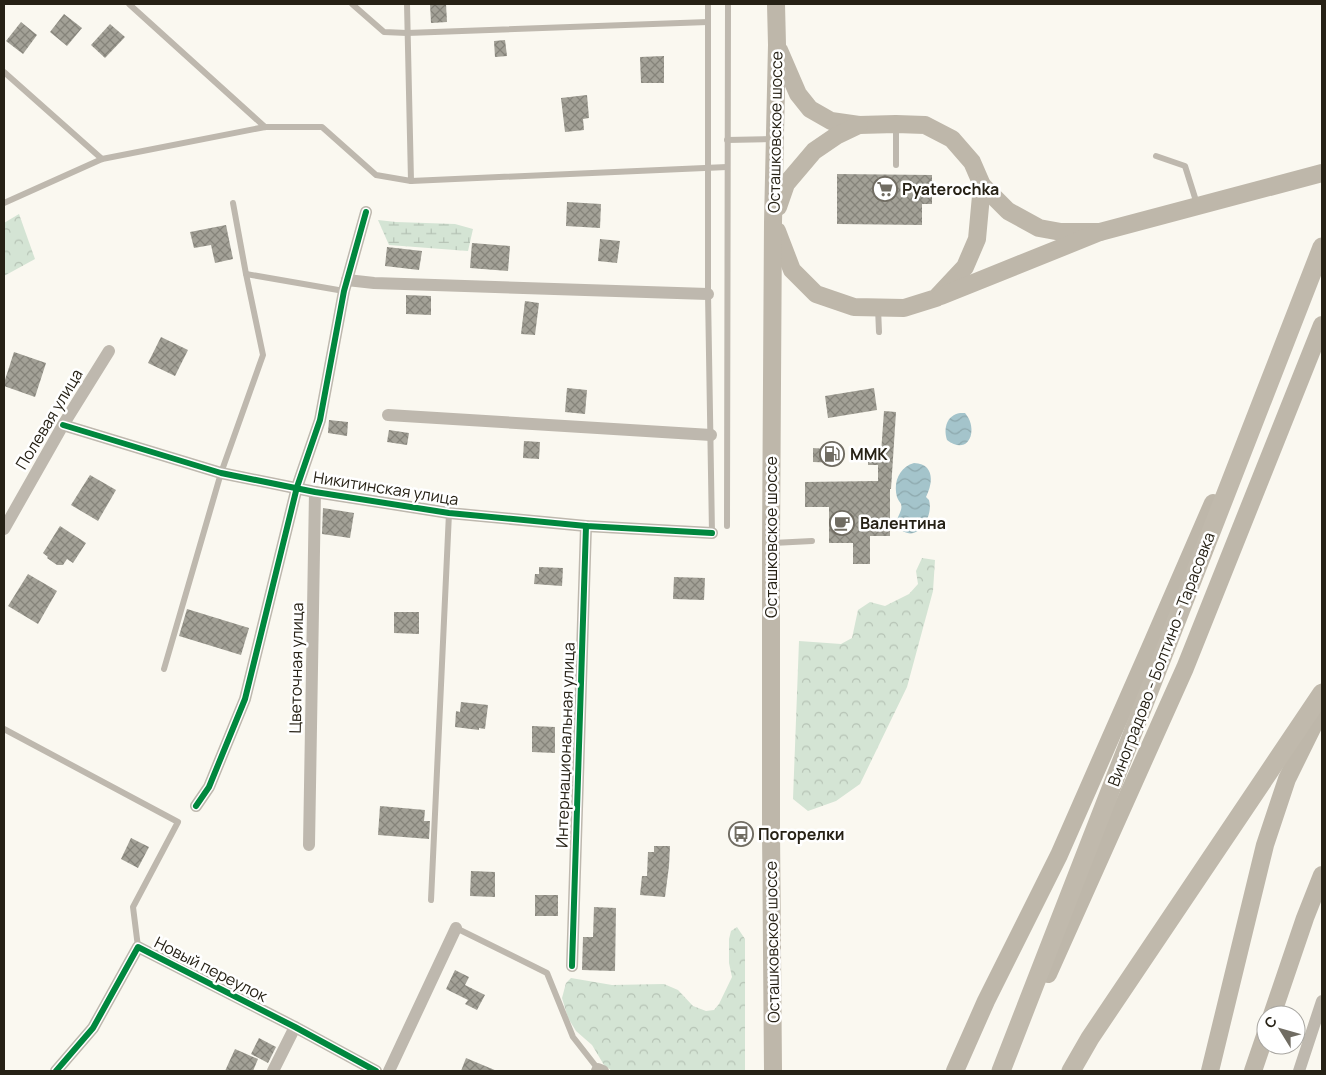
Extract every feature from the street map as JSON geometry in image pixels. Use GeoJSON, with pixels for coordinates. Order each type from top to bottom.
{"type":"FeatureCollection","features":[{"type":"Feature","properties":{"kind":"main road","name":"Осташковское шоссе"},"geometry":{"type":"LineString","coordinates":[[773,1071],[771,543],[776,4]]}},
{"type":"Feature","properties":{"kind":"main road"},"geometry":{"type":"LineString","coordinates":[[777,44],[798,94],[810,109],[831,121],[859,125],[925,125],[952,139],[972,162],[982,185],[1008,211],[1039,228],[1061,232],[1100,232]]}},
{"type":"Feature","properties":{"kind":"main road"},"geometry":{"type":"LineString","coordinates":[[859,125],[836,136],[814,150],[786,184],[773,222],[792,270],[816,294],[854,307],[904,308],[936,298],[1100,232],[1322,173]]}},
{"type":"Feature","properties":{"kind":"main road"},"geometry":{"type":"LineString","coordinates":[[936,298],[965,267],[977,239],[982,185]]}},
{"type":"Feature","properties":{"kind":"main road","name":"Виноградово - Болтино - Тарасовка"},"geometry":{"type":"LineString","coordinates":[[1002,1071],[1322,246]]}},
{"type":"Feature","properties":{"kind":"main road"},"geometry":{"type":"LineString","coordinates":[[955,1071],[986,1001],[1059,855],[1310,278]]}},
{"type":"Feature","properties":{"kind":"main road"},"geometry":{"type":"LineString","coordinates":[[1002,1071],[1185,668],[1322,325]]}},
{"type":"Feature","properties":{"kind":"main road"},"geometry":{"type":"LineString","coordinates":[[1071,1071],[1090,1038],[1322,694]]}},
{"type":"Feature","properties":{"kind":"main road"},"geometry":{"type":"LineString","coordinates":[[1210,1071],[1266,845],[1287,779],[1322,708]]}},
{"type":"Feature","properties":{"kind":"main road"},"geometry":{"type":"LineString","coordinates":[[1276,1005],[1322,875]]}},
{"type":"Feature","properties":{"kind":"main road"},"geometry":{"type":"LineString","coordinates":[[1253,1071],[1258,1055]]}},
{"type":"Feature","properties":{"kind":"street"},"geometry":{"type":"LineString","coordinates":[[196,806],[209,787],[245,698],[296,488],[320,420],[345,286],[366,212]]}},
{"type":"Feature","properties":{"kind":"street"},"geometry":{"type":"LineString","coordinates":[[345,286],[394,283],[708,294]]}},
{"type":"Feature","properties":{"kind":"street","name":"Полевая улица"},"geometry":{"type":"LineString","coordinates":[[4,530],[63,425],[108,351]]}},
{"type":"Feature","properties":{"kind":"street"},"geometry":{"type":"LineString","coordinates":[[388,415],[710,436]]}},
{"type":"Feature","properties":{"kind":"street","name":"Никитинская улица"},"geometry":{"type":"LineString","coordinates":[[63,425],[221,473],[315,492],[449,513],[586,526],[712,533]]}},
{"type":"Feature","properties":{"kind":"street","name":"Цветочная улица"},"geometry":{"type":"LineString","coordinates":[[309,846],[315,492]]}},
{"type":"Feature","properties":{"kind":"street","name":"Интернациональная улица"},"geometry":{"type":"LineString","coordinates":[[572,966],[586,526]]}},
{"type":"Feature","properties":{"kind":"street"},"geometry":{"type":"LineString","coordinates":[[389,1071],[456,928]]}},
{"type":"Feature","properties":{"kind":"street","name":"Новый переулок"},"geometry":{"type":"LineString","coordinates":[[56,1071],[93,1028],[138,947],[295,1027],[376,1071]]}},
{"type":"Feature","properties":{"kind":"street"},"geometry":{"type":"LineString","coordinates":[[1299,1071],[1322,1001]]}},
{"type":"Feature","properties":{"kind":"street"},"geometry":{"type":"LineString","coordinates":[[273,1071],[295,1027]]}},
{"type":"Feature","properties":{"kind":"lane"},"geometry":{"type":"LineString","coordinates":[[129,4],[265,127]]}},
{"type":"Feature","properties":{"kind":"lane"},"geometry":{"type":"LineString","coordinates":[[352,4],[384,32],[708,22]]}},
{"type":"Feature","properties":{"kind":"lane"},"geometry":{"type":"LineString","coordinates":[[407,4],[412,181]]}},
{"type":"Feature","properties":{"kind":"lane"},"geometry":{"type":"LineString","coordinates":[[708,4],[708,294],[712,533]]}},
{"type":"Feature","properties":{"kind":"lane"},"geometry":{"type":"LineString","coordinates":[[727,526],[728,4]]}},
{"type":"Feature","properties":{"kind":"lane"},"geometry":{"type":"LineString","coordinates":[[4,72],[102,159]]}},
{"type":"Feature","properties":{"kind":"lane"},"geometry":{"type":"LineString","coordinates":[[896,124],[896,164]]}},
{"type":"Feature","properties":{"kind":"lane"},"geometry":{"type":"LineString","coordinates":[[4,203],[102,159],[265,127],[322,127],[376,174],[412,181],[727,167]]}},
{"type":"Feature","properties":{"kind":"lane"},"geometry":{"type":"LineString","coordinates":[[727,140],[774,139]]}},
{"type":"Feature","properties":{"kind":"lane"},"geometry":{"type":"LineString","coordinates":[[1156,156],[1185,166],[1197,206]]}},
{"type":"Feature","properties":{"kind":"lane"},"geometry":{"type":"LineString","coordinates":[[164,669],[221,473],[262,355],[233,203]]}},
{"type":"Feature","properties":{"kind":"lane"},"geometry":{"type":"LineString","coordinates":[[246,274],[345,286]]}},
{"type":"Feature","properties":{"kind":"lane"},"geometry":{"type":"LineString","coordinates":[[878,307],[879,332]]}},
{"type":"Feature","properties":{"kind":"lane"},"geometry":{"type":"LineString","coordinates":[[431,900],[449,513]]}},
{"type":"Feature","properties":{"kind":"lane"},"geometry":{"type":"LineString","coordinates":[[771,543],[812,541]]}},
{"type":"Feature","properties":{"kind":"lane"},"geometry":{"type":"LineString","coordinates":[[4,729],[178,822],[133,907],[138,947]]}},
{"type":"Feature","properties":{"kind":"lane"},"geometry":{"type":"LineString","coordinates":[[456,928],[547,973],[572,1037],[600,1071]]}},
{"type":"Feature","properties":{"kind":"green space"},"geometry":{"type":"Polygon","coordinates":[[[19,214],[35,259],[4,276],[4,223],[19,214]]]}},
{"type":"Feature","properties":{"kind":"green space"},"geometry":{"type":"Polygon","coordinates":[[[378,220],[455,224],[473,229],[468,251],[389,245],[378,220]]]}},
{"type":"Feature","properties":{"kind":"green space"},"geometry":{"type":"Polygon","coordinates":[[[922,558],[935,560],[933,591],[907,687],[860,784],[836,801],[808,811],[793,799],[799,641],[841,644],[852,638],[858,610],[870,602],[885,606],[909,594],[918,584],[916,571],[922,558]]]}},
{"type":"Feature","properties":{"kind":"green space"},"geometry":{"type":"Polygon","coordinates":[[[737,927],[745,939],[745,1071],[612,1071],[604,1065],[592,1045],[576,1031],[568,1018],[562,998],[566,983],[571,978],[612,985],[664,984],[678,990],[693,1006],[706,1011],[714,1010],[719,1004],[732,977],[729,963],[729,939],[731,931],[737,927]]]}},
{"type":"Feature","properties":{"kind":"water"},"geometry":{"type":"Polygon","coordinates":[[[960,413],[965,413],[971,426],[970,439],[961,445],[947,440],[946,431],[949,419],[960,413]]]}},
{"type":"Feature","properties":{"kind":"water"},"geometry":{"type":"Polygon","coordinates":[[[914,463],[921,464],[929,471],[931,480],[926,497],[929,500],[930,507],[927,521],[923,526],[918,531],[906,533],[900,529],[897,523],[901,504],[897,497],[896,486],[898,476],[904,468],[914,463]]]}},
{"type":"Feature","properties":{"kind":"building"},"geometry":{"type":"Polygon","coordinates":[[[430,4],[446,4],[447,22],[431,23],[430,4]]]}},
{"type":"Feature","properties":{"kind":"building"},"geometry":{"type":"Polygon","coordinates":[[[64,14],[82,28],[67,46],[50,32],[64,14]]]}},
{"type":"Feature","properties":{"kind":"building"},"geometry":{"type":"Polygon","coordinates":[[[21,22],[37,35],[23,54],[6,41],[21,22]]]}},
{"type":"Feature","properties":{"kind":"building"},"geometry":{"type":"Polygon","coordinates":[[[110,24],[125,37],[105,58],[91,45],[110,24]]]}},
{"type":"Feature","properties":{"kind":"building"},"geometry":{"type":"Polygon","coordinates":[[[505,40],[507,56],[495,57],[494,41],[505,40]]]}},
{"type":"Feature","properties":{"kind":"building"},"geometry":{"type":"Polygon","coordinates":[[[664,56],[664,83],[641,83],[640,57],[664,56]]]}},
{"type":"Feature","properties":{"kind":"building"},"geometry":{"type":"Polygon","coordinates":[[[587,95],[589,118],[583,119],[584,130],[565,132],[561,98],[587,95]]]}},
{"type":"Feature","properties":{"kind":"building","name":"Pyaterochka"},"geometry":{"type":"Polygon","coordinates":[[[837,174],[932,175],[932,204],[922,204],[922,225],[837,224],[837,174]]]}},
{"type":"Feature","properties":{"kind":"building"},"geometry":{"type":"Polygon","coordinates":[[[567,202],[601,204],[600,228],[566,226],[567,202]]]}},
{"type":"Feature","properties":{"kind":"building"},"geometry":{"type":"Polygon","coordinates":[[[226,225],[233,259],[215,263],[211,245],[194,248],[190,232],[226,225]]]}},
{"type":"Feature","properties":{"kind":"building"},"geometry":{"type":"Polygon","coordinates":[[[600,239],[620,241],[617,263],[598,261],[600,239]]]}},
{"type":"Feature","properties":{"kind":"building"},"geometry":{"type":"Polygon","coordinates":[[[472,243],[510,246],[508,271],[470,268],[472,243]]]}},
{"type":"Feature","properties":{"kind":"building"},"geometry":{"type":"Polygon","coordinates":[[[387,247],[422,251],[419,270],[385,266],[387,247]]]}},
{"type":"Feature","properties":{"kind":"building"},"geometry":{"type":"Polygon","coordinates":[[[406,295],[431,296],[431,315],[406,314],[406,295]]]}},
{"type":"Feature","properties":{"kind":"building"},"geometry":{"type":"Polygon","coordinates":[[[525,301],[539,303],[535,335],[521,334],[525,301]]]}},
{"type":"Feature","properties":{"kind":"building"},"geometry":{"type":"Polygon","coordinates":[[[161,337],[188,350],[175,376],[148,363],[161,337]]]}},
{"type":"Feature","properties":{"kind":"building"},"geometry":{"type":"Polygon","coordinates":[[[14,352],[46,363],[35,397],[4,386],[14,352]]]}},
{"type":"Feature","properties":{"kind":"building"},"geometry":{"type":"Polygon","coordinates":[[[567,388],[587,390],[585,414],[565,412],[567,388]]]}},
{"type":"Feature","properties":{"kind":"building"},"geometry":{"type":"Polygon","coordinates":[[[874,388],[877,410],[828,418],[825,396],[874,388]]]}},
{"type":"Feature","properties":{"kind":"building"},"geometry":{"type":"Polygon","coordinates":[[[884,411],[896,412],[890,489],[890,536],[870,536],[870,564],[853,564],[853,543],[829,543],[829,507],[805,507],[805,482],[878,481],[878,465],[868,465],[868,452],[881,453],[884,411]]]}},
{"type":"Feature","properties":{"kind":"building"},"geometry":{"type":"Polygon","coordinates":[[[329,420],[348,422],[347,436],[328,433],[329,420]]]}},
{"type":"Feature","properties":{"kind":"building"},"geometry":{"type":"Polygon","coordinates":[[[389,430],[409,433],[407,445],[387,442],[389,430]]]}},
{"type":"Feature","properties":{"kind":"building"},"geometry":{"type":"Polygon","coordinates":[[[524,441],[540,442],[539,459],[523,458],[524,441]]]}},
{"type":"Feature","properties":{"kind":"building"},"geometry":{"type":"Polygon","coordinates":[[[813,448],[840,450],[839,463],[813,462],[813,448]]]}},
{"type":"Feature","properties":{"kind":"building"},"geometry":{"type":"Polygon","coordinates":[[[90,475],[116,490],[98,521],[71,505],[90,475]]]}},
{"type":"Feature","properties":{"kind":"building"},"geometry":{"type":"Polygon","coordinates":[[[323,508],[354,513],[350,538],[322,534],[323,508]]]}},
{"type":"Feature","properties":{"kind":"building"},"geometry":{"type":"Polygon","coordinates":[[[60,526],[86,543],[73,563],[67,559],[63,565],[57,565],[43,553],[60,526]]]}},
{"type":"Feature","properties":{"kind":"building"},"geometry":{"type":"Polygon","coordinates":[[[539,567],[563,568],[562,586],[534,584],[535,574],[539,574],[539,567]]]}},
{"type":"Feature","properties":{"kind":"building"},"geometry":{"type":"Polygon","coordinates":[[[28,574],[57,591],[38,624],[8,606],[28,574]]]}},
{"type":"Feature","properties":{"kind":"building"},"geometry":{"type":"Polygon","coordinates":[[[674,577],[705,578],[704,600],[673,599],[674,577]]]}},
{"type":"Feature","properties":{"kind":"building"},"geometry":{"type":"Polygon","coordinates":[[[187,609],[249,628],[241,655],[179,636],[187,609]]]}},
{"type":"Feature","properties":{"kind":"building"},"geometry":{"type":"Polygon","coordinates":[[[394,612],[419,612],[419,634],[394,633],[394,612]]]}},
{"type":"Feature","properties":{"kind":"building"},"geometry":{"type":"Polygon","coordinates":[[[461,702],[488,705],[485,729],[455,727],[456,711],[460,712],[461,702]]]}},
{"type":"Feature","properties":{"kind":"building"},"geometry":{"type":"Polygon","coordinates":[[[532,726],[555,727],[555,753],[532,752],[532,726]]]}},
{"type":"Feature","properties":{"kind":"building"},"geometry":{"type":"Polygon","coordinates":[[[380,806],[425,810],[424,821],[430,821],[429,839],[378,835],[380,806]]]}},
{"type":"Feature","properties":{"kind":"building"},"geometry":{"type":"Polygon","coordinates":[[[131,838],[149,847],[138,868],[121,859],[131,838]]]}},
{"type":"Feature","properties":{"kind":"building"},"geometry":{"type":"Polygon","coordinates":[[[654,846],[670,846],[665,897],[640,895],[642,876],[647,876],[648,852],[654,852],[654,846]]]}},
{"type":"Feature","properties":{"kind":"building"},"geometry":{"type":"Polygon","coordinates":[[[471,871],[495,872],[495,897],[470,896],[471,871]]]}},
{"type":"Feature","properties":{"kind":"building"},"geometry":{"type":"Polygon","coordinates":[[[535,895],[558,895],[558,916],[535,916],[535,895]]]}},
{"type":"Feature","properties":{"kind":"building"},"geometry":{"type":"Polygon","coordinates":[[[594,907],[616,908],[615,971],[582,970],[583,937],[593,937],[594,907]]]}},
{"type":"Feature","properties":{"kind":"building"},"geometry":{"type":"Polygon","coordinates":[[[455,970],[469,977],[465,985],[485,995],[477,1010],[465,1004],[468,1000],[446,989],[455,970]]]}},
{"type":"Feature","properties":{"kind":"building"},"geometry":{"type":"Polygon","coordinates":[[[259,1038],[276,1047],[268,1063],[251,1054],[259,1038]]]}},
{"type":"Feature","properties":{"kind":"building"},"geometry":{"type":"Polygon","coordinates":[[[235,1049],[258,1059],[253,1071],[225,1071],[235,1049]]]}},
{"type":"Feature","properties":{"kind":"building"},"geometry":{"type":"Polygon","coordinates":[[[466,1058],[497,1071],[461,1071],[466,1058]]]}},
{"type":"Feature","properties":{"kind":"cycle path"},"geometry":{"type":"LineString","coordinates":[[196,806],[209,787],[245,699],[297,487],[320,420],[344,291],[366,212]]}},
{"type":"Feature","properties":{"kind":"cycle path"},"geometry":{"type":"LineString","coordinates":[[63,425],[221,473],[315,492],[449,513],[586,526],[712,533]]}},
{"type":"Feature","properties":{"kind":"cycle path"},"geometry":{"type":"LineString","coordinates":[[572,966],[586,526]]}},
{"type":"Feature","properties":{"kind":"cycle path"},"geometry":{"type":"LineString","coordinates":[[56,1071],[93,1028],[138,947],[295,1027],[376,1071]]}},
{"type":"Feature","properties":{"kind":"place","name":"Pyaterochka"},"geometry":{"type":"Point","coordinates":[885,189]}},
{"type":"Feature","properties":{"kind":"place","name":"ММК"},"geometry":{"type":"Point","coordinates":[832,454]}},
{"type":"Feature","properties":{"kind":"place","name":"Валентина"},"geometry":{"type":"Point","coordinates":[842,523]}},
{"type":"Feature","properties":{"kind":"place","name":"Погорелки"},"geometry":{"type":"Point","coordinates":[741,834]}}]}
